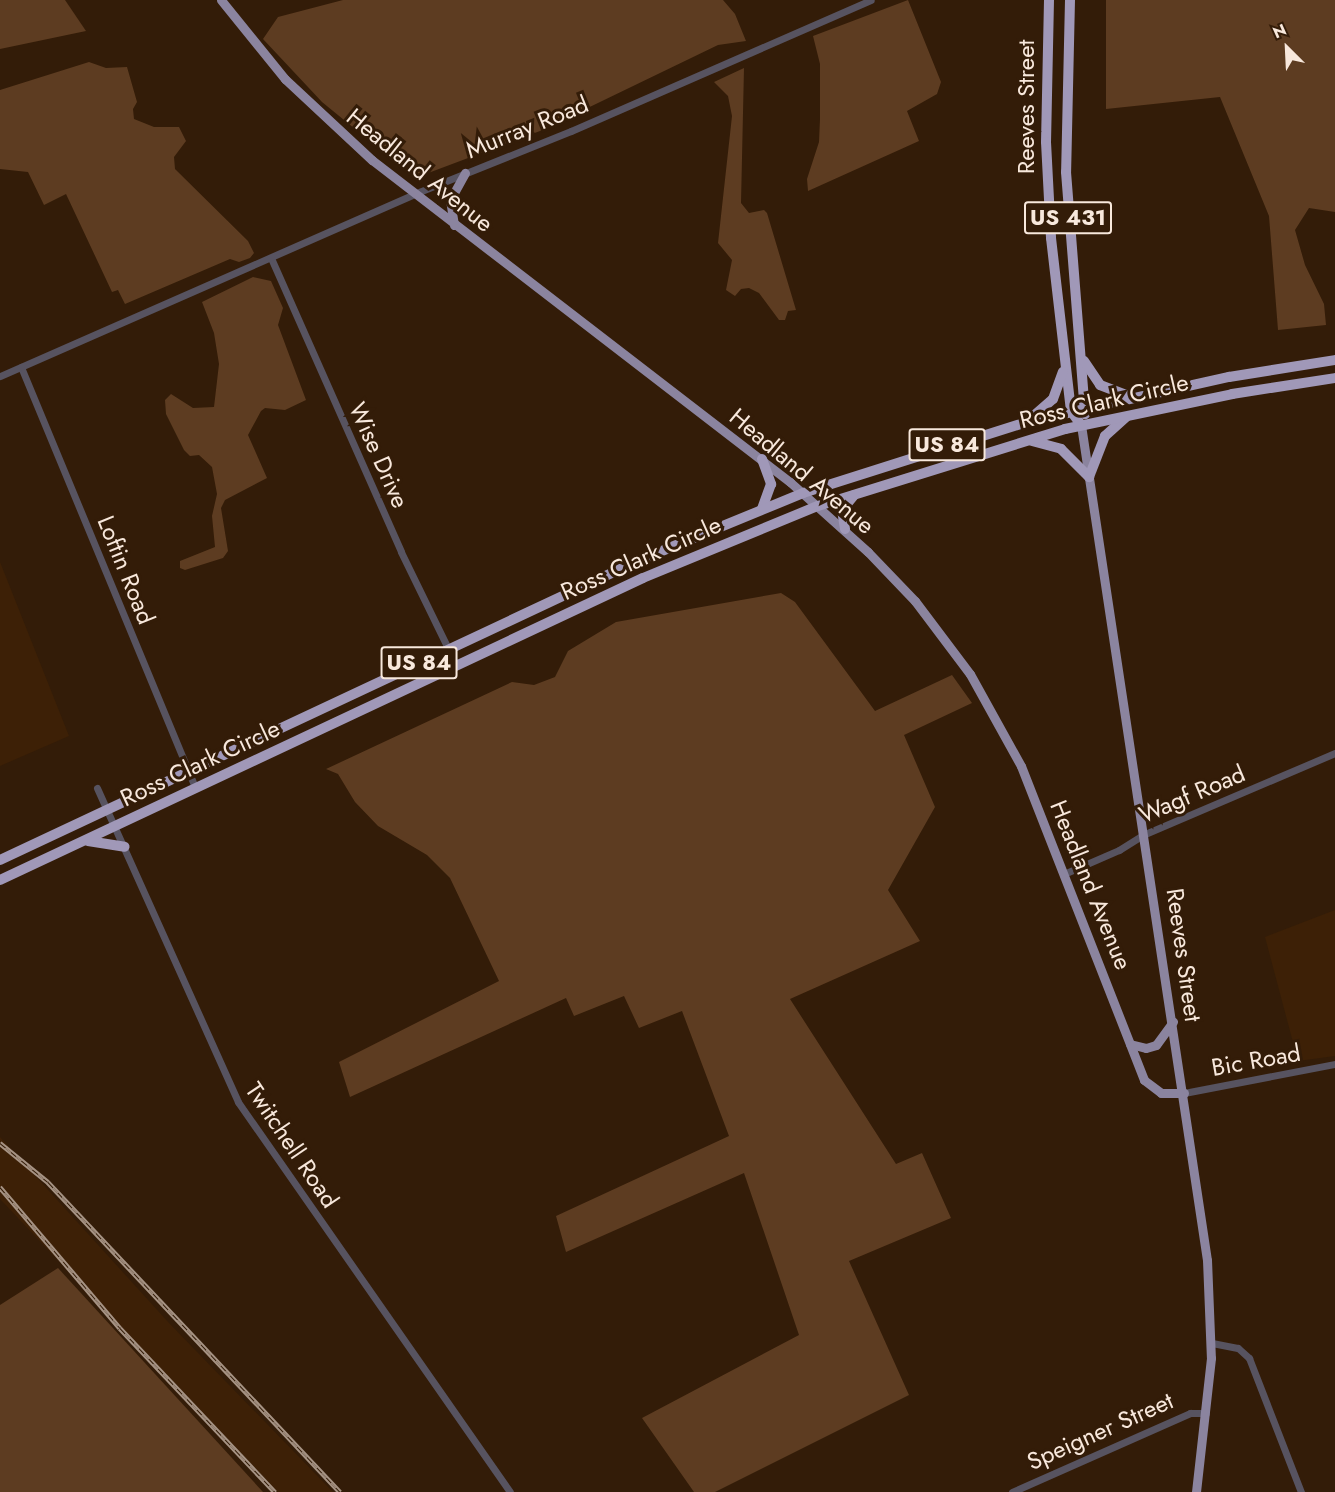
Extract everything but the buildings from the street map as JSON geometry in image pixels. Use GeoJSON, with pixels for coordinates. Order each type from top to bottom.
{"type":"FeatureCollection","features":[{"type":"Feature","properties":{"kind":"highway","name":"Reeves Street"},"geometry":{"type":"LineString","coordinates":[[1049,0],[1046,142],[1064,369],[1071,411],[1081,425]]}},
{"type":"Feature","properties":{"kind":"highway","name":"Reeves Street"},"geometry":{"type":"LineString","coordinates":[[1070,0],[1066,172],[1080,352],[1088,407],[1081,425]]}},
{"type":"Feature","properties":{"kind":"highway","name":"US 431"},"geometry":{"type":"LineString","coordinates":[[1080,352],[1100,385],[1131,397]]}},
{"type":"Feature","properties":{"kind":"highway","name":"Ross Clark Circle"},"geometry":{"type":"LineString","coordinates":[[0,860],[635,562],[762,508],[1027,422],[1131,397],[1335,360]]}},
{"type":"Feature","properties":{"kind":"highway"},"geometry":{"type":"LineString","coordinates":[[1027,422],[1053,399],[1064,369]]}},
{"type":"Feature","properties":{"kind":"highway","name":"Ross Clark Circle"},"geometry":{"type":"LineString","coordinates":[[0,880],[659,571],[818,506],[857,492],[1081,425],[1335,378]]}},
{"type":"Feature","properties":{"kind":"highway"},"geometry":{"type":"LineString","coordinates":[[1026,440],[1060,449],[1089,477],[1105,436],[1128,415]]}},
{"type":"Feature","properties":{"kind":"highway"},"geometry":{"type":"LineString","coordinates":[[762,459],[771,484],[762,508]]}},
{"type":"Feature","properties":{"kind":"highway"},"geometry":{"type":"LineString","coordinates":[[845,529],[842,510],[857,492]]}},
{"type":"Feature","properties":{"kind":"highway"},"geometry":{"type":"LineString","coordinates":[[82,841],[103,841],[125,847]]}},
{"type":"Feature","properties":{"kind":"main road","name":"Headland Avenue"},"geometry":{"type":"LineString","coordinates":[[221,0],[304,99],[414,194],[762,459],[845,529],[915,601],[970,674],[1021,766],[1066,873],[1142,1075],[1152,1088],[1168,1095],[1184,1093]]}},
{"type":"Feature","properties":{"kind":"main road"},"geometry":{"type":"LineString","coordinates":[[454,225],[450,200],[465,173]]}},
{"type":"Feature","properties":{"kind":"main road","name":"Reeves Street"},"geometry":{"type":"LineString","coordinates":[[1081,425],[1145,834],[1207,1260],[1212,1342],[1197,1492]]}},
{"type":"Feature","properties":{"kind":"main road"},"geometry":{"type":"LineString","coordinates":[[1130,1044],[1146,1048],[1156,1045],[1173,1022]]}},
{"type":"Feature","properties":{"kind":"street","name":"Murray Road"},"geometry":{"type":"LineString","coordinates":[[0,376],[414,194],[870,0]]}},
{"type":"Feature","properties":{"kind":"street","name":"Wise Drive"},"geometry":{"type":"LineString","coordinates":[[271,258],[401,552],[456,665]]}},
{"type":"Feature","properties":{"kind":"street","name":"Loftin Road"},"geometry":{"type":"LineString","coordinates":[[21,367],[195,788]]}},
{"type":"Feature","properties":{"kind":"street","name":"Wagf Road"},"geometry":{"type":"LineString","coordinates":[[1066,873],[1119,850],[1145,834],[1335,753]]}},
{"type":"Feature","properties":{"kind":"street","name":"Twitchell Road"},"geometry":{"type":"LineString","coordinates":[[97,788],[238,1102],[510,1492]]}},
{"type":"Feature","properties":{"kind":"street","name":"Bic Road"},"geometry":{"type":"LineString","coordinates":[[1184,1093],[1335,1064]]}},
{"type":"Feature","properties":{"kind":"street"},"geometry":{"type":"LineString","coordinates":[[1212,1342],[1238,1348],[1250,1358],[1301,1492]]}},
{"type":"Feature","properties":{"kind":"street","name":"Speigner Street"},"geometry":{"type":"LineString","coordinates":[[1012,1492],[1190,1413],[1206,1413]]}},
{"type":"Feature","properties":{"kind":"shaded area"},"geometry":{"type":"Polygon","coordinates":[[[0,0],[65,0],[86,31],[0,49],[0,0]]]}},
{"type":"Feature","properties":{"kind":"shaded area"},"geometry":{"type":"Polygon","coordinates":[[[343,0],[723,0],[735,14],[746,41],[718,45],[540,131],[415,178],[322,102],[263,39],[278,17],[343,0]]]}},
{"type":"Feature","properties":{"kind":"shaded area"},"geometry":{"type":"Polygon","coordinates":[[[908,0],[941,82],[937,94],[907,111],[919,141],[808,191],[807,179],[819,142],[820,119],[820,64],[813,36],[908,0]]]}},
{"type":"Feature","properties":{"kind":"shaded area"},"geometry":{"type":"Polygon","coordinates":[[[1106,0],[1335,0],[1335,212],[1309,208],[1295,230],[1305,265],[1324,304],[1326,325],[1278,330],[1269,216],[1220,97],[1106,109],[1106,0]]]}},
{"type":"Feature","properties":{"kind":"shaded area"},"geometry":{"type":"Polygon","coordinates":[[[89,62],[106,68],[127,67],[137,102],[133,109],[134,119],[154,127],[179,127],[186,141],[174,157],[175,169],[248,241],[254,253],[250,258],[239,262],[230,259],[125,304],[118,290],[112,292],[66,194],[44,205],[28,172],[0,169],[0,90],[89,62]]]}},
{"type":"Feature","properties":{"kind":"shaded area"},"geometry":{"type":"Polygon","coordinates":[[[744,68],[741,203],[749,213],[764,210],[767,213],[796,310],[788,311],[785,320],[779,320],[759,293],[749,288],[741,289],[735,296],[726,290],[732,260],[718,243],[732,116],[728,96],[714,82],[744,68]]]}},
{"type":"Feature","properties":{"kind":"shaded area"},"geometry":{"type":"Polygon","coordinates":[[[253,277],[271,281],[283,308],[278,325],[306,400],[285,410],[265,408],[261,411],[248,435],[267,478],[225,500],[221,508],[228,551],[223,558],[185,570],[180,568],[180,561],[215,547],[212,516],[217,494],[212,467],[199,455],[190,456],[184,450],[166,414],[165,400],[171,394],[193,408],[214,407],[219,364],[214,333],[202,302],[253,277]]]}},
{"type":"Feature","properties":{"kind":"shaded area"},"geometry":{"type":"Polygon","coordinates":[[[0,562],[69,736],[0,766],[0,562]]]}},
{"type":"Feature","properties":{"kind":"shaded area"},"geometry":{"type":"Polygon","coordinates":[[[781,593],[795,602],[875,711],[952,675],[972,703],[904,735],[935,807],[888,890],[920,941],[790,999],[896,1164],[922,1153],[951,1218],[849,1261],[909,1395],[715,1492],[694,1492],[642,1418],[799,1335],[744,1173],[566,1252],[556,1216],[729,1136],[682,1011],[639,1028],[624,996],[574,1016],[566,998],[350,1097],[339,1062],[499,981],[450,878],[427,855],[378,826],[355,802],[338,774],[326,769],[512,682],[534,685],[555,677],[568,651],[616,622],[781,593]]]}},
{"type":"Feature","properties":{"kind":"shaded area"},"geometry":{"type":"Polygon","coordinates":[[[1335,910],[1335,1056],[1298,1061],[1265,937],[1335,910]]]}},
{"type":"Feature","properties":{"kind":"shaded area"},"geometry":{"type":"Polygon","coordinates":[[[0,1137],[169,1323],[333,1492],[278,1492],[0,1199],[0,1137]]]}},
{"type":"Feature","properties":{"kind":"shaded area"},"geometry":{"type":"Polygon","coordinates":[[[58,1268],[263,1492],[0,1492],[0,1305],[58,1268]]]}},
{"type":"Feature","properties":{"kind":"railway"},"geometry":{"type":"LineString","coordinates":[[0,1143],[48,1182],[340,1492]]}},
{"type":"Feature","properties":{"kind":"railway"},"geometry":{"type":"LineString","coordinates":[[0,1187],[120,1328],[275,1492]]}}]}
